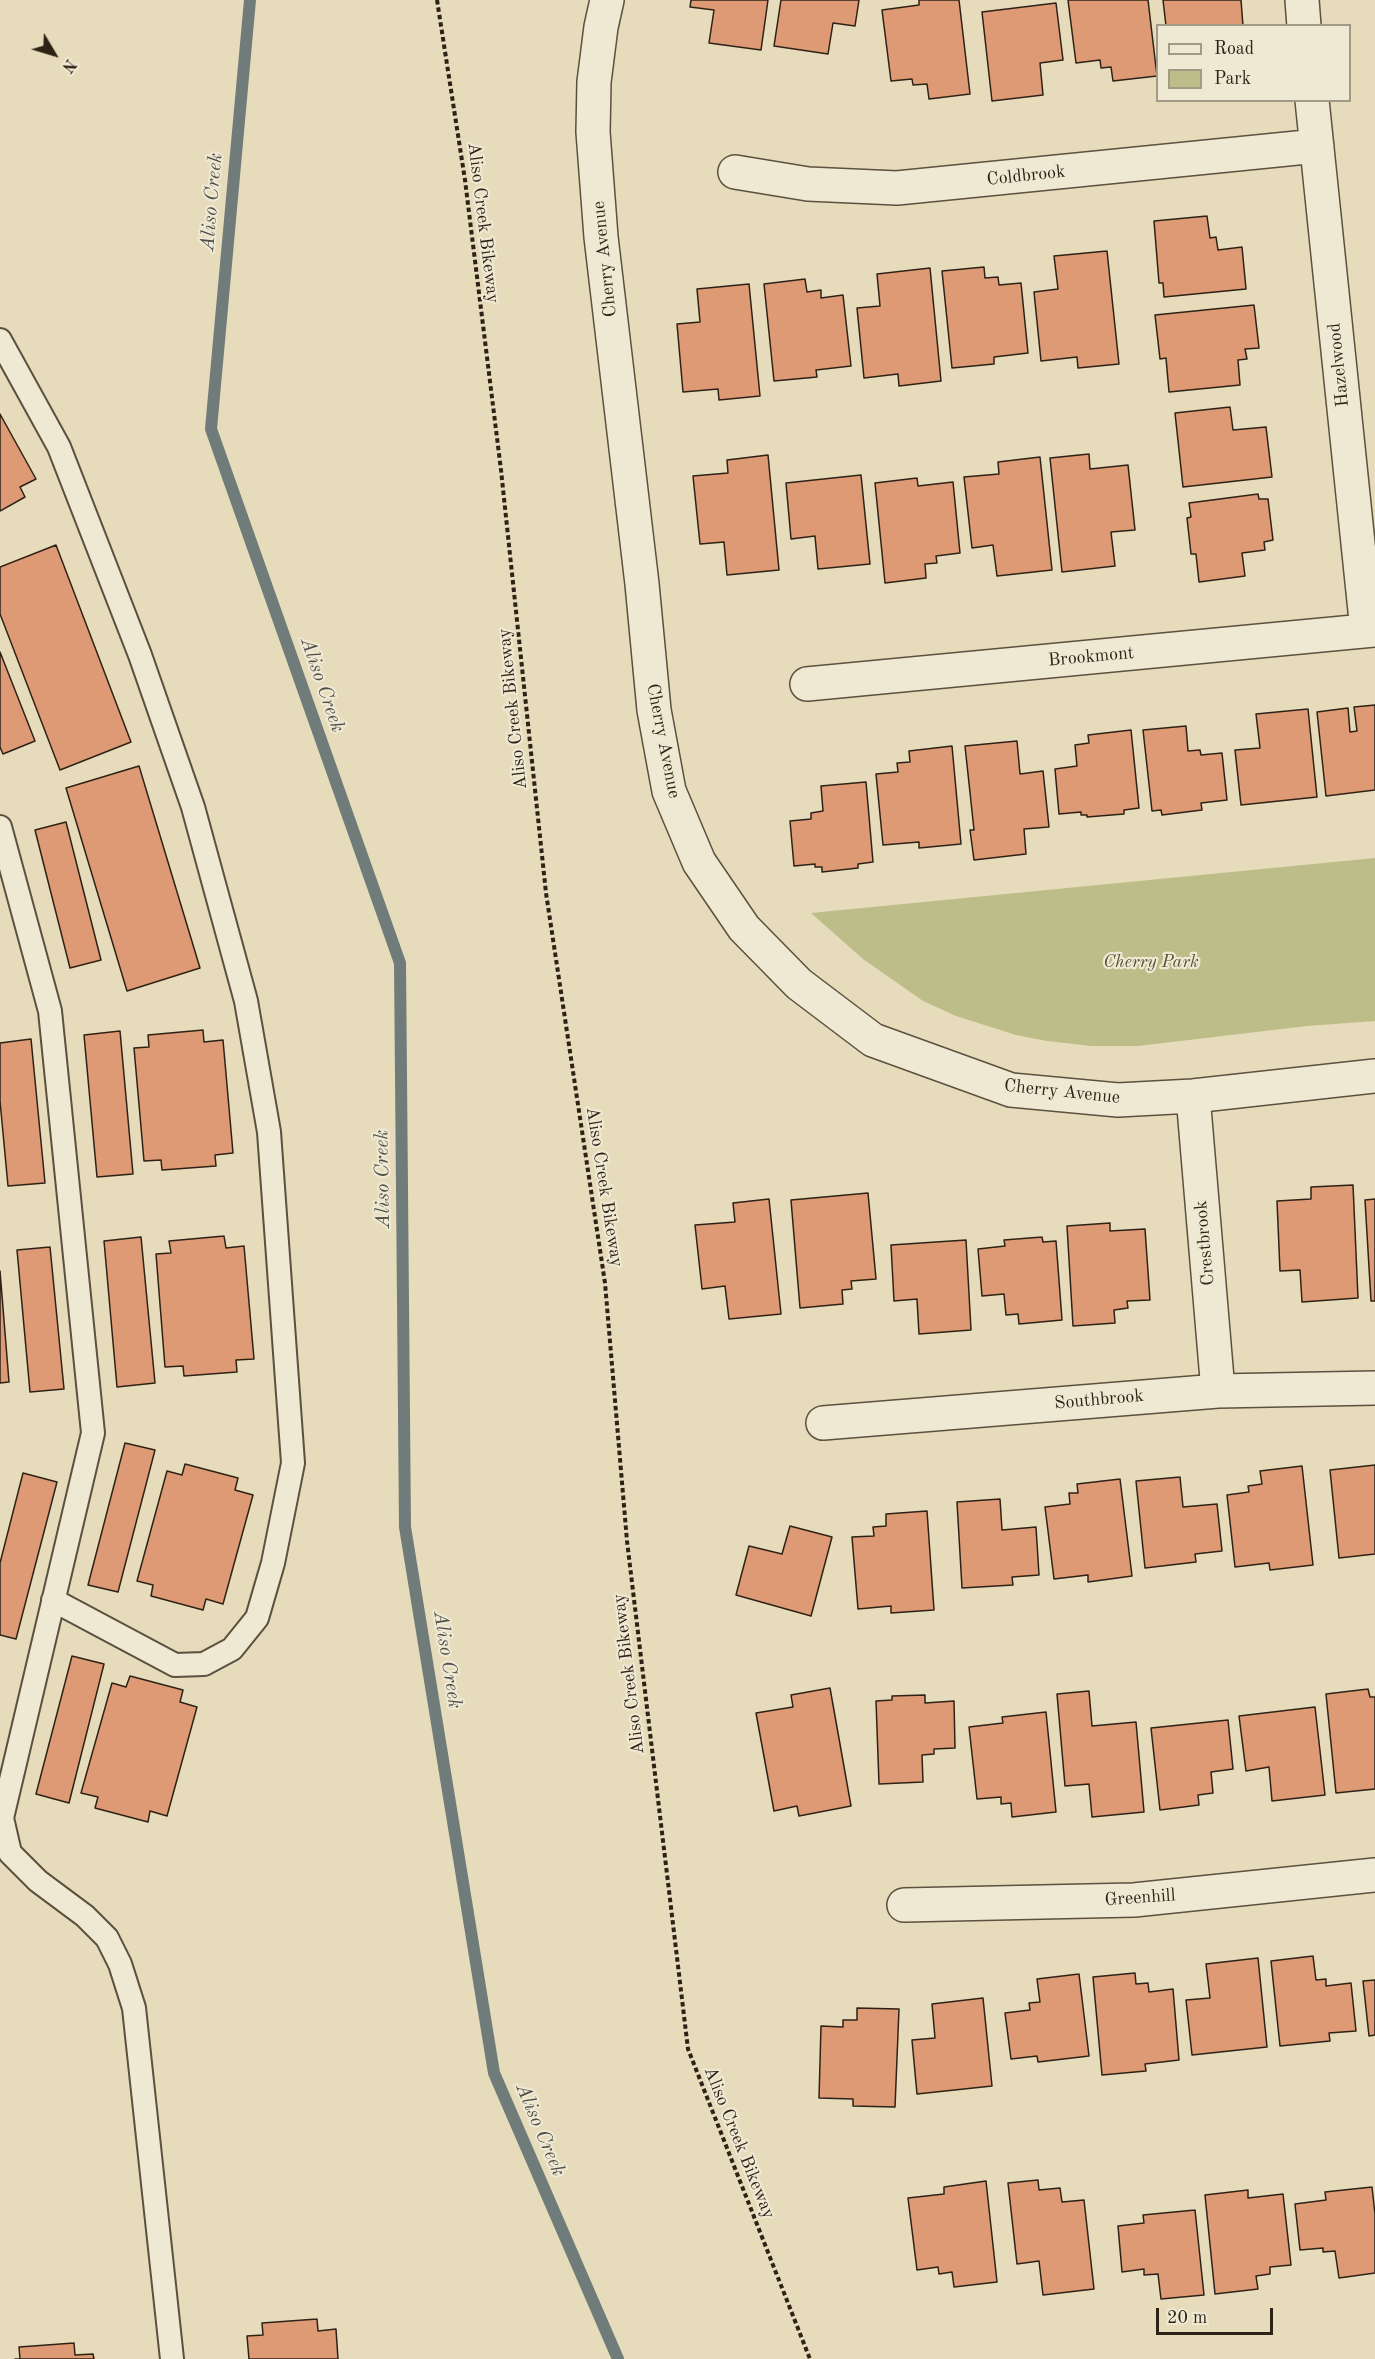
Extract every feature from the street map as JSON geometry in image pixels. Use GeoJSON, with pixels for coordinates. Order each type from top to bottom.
{"type":"FeatureCollection","features":[{"type":"Feature","properties":{"kind":"street","name":"Cherry Avenue"},"geometry":{"type":"LineString","coordinates":[[607,0],[594,82],[593,132],[601,237],[642,584],[654,710],[669,791],[699,862],[744,928],[799,984],[873,1040],[1011,1090],[1118,1100],[1193,1096],[1375,1076]]}},
{"type":"Feature","properties":{"kind":"street"},"geometry":{"type":"LineString","coordinates":[[1302,0],[1304,24]]}},
{"type":"Feature","properties":{"kind":"street","name":"Hazelwood"},"geometry":{"type":"LineString","coordinates":[[1312,102],[1371,630]]}},
{"type":"Feature","properties":{"kind":"street","name":"Coldbrook"},"geometry":{"type":"LineString","coordinates":[[735,172],[808,184],[897,188],[1317,146]]}},
{"type":"Feature","properties":{"kind":"street","name":"Brookmont"},"geometry":{"type":"LineString","coordinates":[[807,684],[1371,630]]}},
{"type":"Feature","properties":{"kind":"street","name":"Crestbrook"},"geometry":{"type":"LineString","coordinates":[[1193,1096],[1218,1390]]}},
{"type":"Feature","properties":{"kind":"street","name":"Southbrook"},"geometry":{"type":"LineString","coordinates":[[823,1423],[1218,1390],[1375,1388]]}},
{"type":"Feature","properties":{"kind":"street","name":"Greenhill"},"geometry":{"type":"LineString","coordinates":[[904,1905],[1134,1900],[1375,1875]]}},
{"type":"Feature","properties":{"kind":"lane"},"geometry":{"type":"LineString","coordinates":[[0,340],[59,447],[140,655],[193,807],[246,1001],[269,1132],[293,1463],[273,1563],[257,1618],[232,1648],[204,1664],[175,1665],[53,1600]]}},
{"type":"Feature","properties":{"kind":"lane"},"geometry":{"type":"LineString","coordinates":[[0,827],[50,1011],[93,1433],[2,1818],[10,1853],[22,1868],[85,1916],[106,1938],[120,1964],[134,2008],[172,2359]]}},
{"type":"Feature","properties":{"kind":"path","name":"Aliso Creek Bikeway"},"geometry":{"type":"LineString","coordinates":[[437,0],[465,180],[500,458],[546,893],[605,1283],[627,1541],[688,2049],[810,2359]]}},
{"type":"Feature","properties":{"kind":"green space","name":"Cherry Park"},"geometry":{"type":"Polygon","coordinates":[[[1375,858],[1375,1021],[1307,1026],[1138,1046],[1091,1046],[1047,1041],[1016,1035],[956,1016],[923,1001],[863,959],[811,913],[1375,858]]]}},
{"type":"Feature","properties":{"kind":"building"},"geometry":{"type":"Polygon","coordinates":[[[691,0],[768,0],[761,50],[709,43],[714,10],[690,7],[691,0]]]}},
{"type":"Feature","properties":{"kind":"building"},"geometry":{"type":"Polygon","coordinates":[[[781,0],[859,0],[855,26],[833,23],[828,54],[774,46],[781,0]]]}},
{"type":"Feature","properties":{"kind":"building"},"geometry":{"type":"Polygon","coordinates":[[[919,0],[959,0],[970,94],[929,99],[927,84],[913,85],[912,79],[891,81],[882,10],[919,5],[919,0]]]}},
{"type":"Feature","properties":{"kind":"building"},"geometry":{"type":"Polygon","coordinates":[[[1068,0],[1148,0],[1156,76],[1113,81],[1111,67],[1101,68],[1100,60],[1076,63],[1068,0]]]}},
{"type":"Feature","properties":{"kind":"building"},"geometry":{"type":"Polygon","coordinates":[[[1163,0],[1241,0],[1243,24],[1166,24],[1163,0]]]}},
{"type":"Feature","properties":{"kind":"building"},"geometry":{"type":"Polygon","coordinates":[[[1056,3],[1063,60],[1040,63],[1043,95],[992,101],[982,12],[1056,3]]]}},
{"type":"Feature","properties":{"kind":"building"},"geometry":{"type":"Polygon","coordinates":[[[1207,216],[1210,238],[1216,237],[1218,250],[1242,247],[1246,289],[1164,297],[1163,283],[1159,283],[1154,221],[1207,216]]]}},
{"type":"Feature","properties":{"kind":"building"},"geometry":{"type":"Polygon","coordinates":[[[1107,251],[1119,364],[1078,368],[1077,357],[1041,361],[1034,292],[1058,289],[1054,256],[1107,251]]]}},
{"type":"Feature","properties":{"kind":"building"},"geometry":{"type":"Polygon","coordinates":[[[984,267],[985,278],[998,277],[999,285],[1021,283],[1028,353],[994,357],[994,364],[952,368],[942,271],[984,267]]]}},
{"type":"Feature","properties":{"kind":"building"},"geometry":{"type":"Polygon","coordinates":[[[930,268],[941,381],[899,386],[898,374],[864,378],[857,308],[880,306],[877,274],[930,268]]]}},
{"type":"Feature","properties":{"kind":"building"},"geometry":{"type":"Polygon","coordinates":[[[805,279],[807,292],[821,290],[821,298],[843,295],[851,366],[816,370],[817,377],[774,381],[764,284],[805,279]]]}},
{"type":"Feature","properties":{"kind":"building"},"geometry":{"type":"Polygon","coordinates":[[[749,284],[760,396],[719,400],[718,389],[683,392],[677,324],[700,322],[697,289],[749,284]]]}},
{"type":"Feature","properties":{"kind":"building"},"geometry":{"type":"Polygon","coordinates":[[[1254,305],[1259,348],[1245,349],[1247,359],[1238,360],[1240,385],[1169,392],[1166,358],[1160,359],[1155,315],[1254,305]]]}},
{"type":"Feature","properties":{"kind":"building"},"geometry":{"type":"Polygon","coordinates":[[[1230,407],[1233,430],[1266,427],[1272,477],[1183,487],[1175,413],[1230,407]]]}},
{"type":"Feature","properties":{"kind":"building"},"geometry":{"type":"Polygon","coordinates":[[[0,414],[36,479],[20,487],[25,497],[0,511],[0,414]]]}},
{"type":"Feature","properties":{"kind":"building"},"geometry":{"type":"Polygon","coordinates":[[[1089,454],[1090,469],[1128,465],[1135,530],[1111,532],[1115,566],[1062,572],[1050,458],[1089,454]]]}},
{"type":"Feature","properties":{"kind":"building"},"geometry":{"type":"Polygon","coordinates":[[[768,455],[779,570],[727,575],[724,542],[700,544],[693,476],[728,473],[727,460],[768,455]]]}},
{"type":"Feature","properties":{"kind":"building"},"geometry":{"type":"Polygon","coordinates":[[[1040,457],[1052,570],[997,576],[993,545],[972,548],[964,477],[999,474],[998,462],[1040,457]]]}},
{"type":"Feature","properties":{"kind":"building"},"geometry":{"type":"Polygon","coordinates":[[[861,475],[870,564],[818,569],[815,536],[791,539],[786,483],[861,475]]]}},
{"type":"Feature","properties":{"kind":"building"},"geometry":{"type":"Polygon","coordinates":[[[917,478],[918,486],[953,482],[960,553],[936,556],[937,563],[925,564],[926,578],[885,583],[875,483],[917,478]]]}},
{"type":"Feature","properties":{"kind":"building"},"geometry":{"type":"Polygon","coordinates":[[[1258,494],[1259,499],[1268,499],[1273,540],[1264,542],[1265,550],[1242,553],[1245,576],[1199,582],[1196,554],[1191,554],[1187,518],[1191,517],[1189,503],[1258,494]]]}},
{"type":"Feature","properties":{"kind":"building"},"geometry":{"type":"Polygon","coordinates":[[[56,545],[131,742],[60,770],[0,614],[0,567],[56,545]]]}},
{"type":"Feature","properties":{"kind":"building"},"geometry":{"type":"Polygon","coordinates":[[[0,652],[35,741],[3,754],[0,747],[0,652]]]}},
{"type":"Feature","properties":{"kind":"building"},"geometry":{"type":"Polygon","coordinates":[[[1375,705],[1375,790],[1326,796],[1317,712],[1348,708],[1350,732],[1357,731],[1354,707],[1375,705]]]}},
{"type":"Feature","properties":{"kind":"building"},"geometry":{"type":"Polygon","coordinates":[[[1308,709],[1317,797],[1241,805],[1235,750],[1260,748],[1256,714],[1308,709]]]}},
{"type":"Feature","properties":{"kind":"building"},"geometry":{"type":"Polygon","coordinates":[[[1186,726],[1188,751],[1200,750],[1201,755],[1222,753],[1227,800],[1201,803],[1202,810],[1162,815],[1161,810],[1152,811],[1143,730],[1186,726]]]}},
{"type":"Feature","properties":{"kind":"building"},"geometry":{"type":"Polygon","coordinates":[[[1131,730],[1139,808],[1124,810],[1124,814],[1087,817],[1087,815],[1081,815],[1081,812],[1059,814],[1055,769],[1077,766],[1075,745],[1089,743],[1088,735],[1131,730]]]}},
{"type":"Feature","properties":{"kind":"building"},"geometry":{"type":"Polygon","coordinates":[[[1017,741],[1020,774],[1043,771],[1049,827],[1024,829],[1026,854],[974,860],[970,830],[974,830],[965,746],[1017,741]]]}},
{"type":"Feature","properties":{"kind":"building"},"geometry":{"type":"Polygon","coordinates":[[[952,746],[961,844],[919,848],[919,842],[883,845],[876,774],[898,772],[897,763],[910,762],[909,751],[952,746]]]}},
{"type":"Feature","properties":{"kind":"building"},"geometry":{"type":"Polygon","coordinates":[[[139,766],[200,968],[127,991],[66,788],[139,766]]]}},
{"type":"Feature","properties":{"kind":"building"},"geometry":{"type":"Polygon","coordinates":[[[866,782],[873,862],[858,864],[858,868],[822,872],[822,867],[815,867],[815,864],[794,866],[790,821],[811,819],[811,813],[823,811],[821,786],[866,782]]]}},
{"type":"Feature","properties":{"kind":"building"},"geometry":{"type":"Polygon","coordinates":[[[66,822],[101,960],[70,968],[35,830],[66,822]]]}},
{"type":"Feature","properties":{"kind":"building"},"geometry":{"type":"Polygon","coordinates":[[[203,1030],[204,1042],[223,1040],[233,1153],[215,1155],[216,1166],[162,1170],[161,1160],[144,1161],[134,1048],[149,1047],[148,1035],[203,1030]]]}},
{"type":"Feature","properties":{"kind":"building"},"geometry":{"type":"Polygon","coordinates":[[[120,1031],[133,1174],[97,1177],[84,1035],[120,1031]]]}},
{"type":"Feature","properties":{"kind":"building"},"geometry":{"type":"Polygon","coordinates":[[[31,1039],[45,1183],[8,1186],[0,1101],[0,1043],[31,1039]]]}},
{"type":"Feature","properties":{"kind":"building"},"geometry":{"type":"Polygon","coordinates":[[[1353,1185],[1358,1298],[1302,1302],[1300,1270],[1280,1271],[1277,1201],[1311,1199],[1311,1187],[1353,1185]]]}},
{"type":"Feature","properties":{"kind":"building"},"geometry":{"type":"Polygon","coordinates":[[[868,1193],[876,1279],[851,1281],[852,1289],[842,1290],[843,1304],[800,1308],[791,1200],[868,1193]]]}},
{"type":"Feature","properties":{"kind":"building"},"geometry":{"type":"Polygon","coordinates":[[[769,1199],[781,1314],[729,1319],[725,1286],[702,1289],[695,1225],[735,1222],[733,1203],[769,1199]]]}},
{"type":"Feature","properties":{"kind":"building"},"geometry":{"type":"Polygon","coordinates":[[[1375,1199],[1375,1301],[1371,1301],[1365,1200],[1375,1199]]]}},
{"type":"Feature","properties":{"kind":"building"},"geometry":{"type":"Polygon","coordinates":[[[1110,1223],[1110,1231],[1145,1229],[1150,1300],[1127,1301],[1128,1308],[1114,1310],[1115,1323],[1073,1326],[1067,1226],[1110,1223]]]}},
{"type":"Feature","properties":{"kind":"building"},"geometry":{"type":"Polygon","coordinates":[[[224,1236],[226,1248],[244,1246],[254,1359],[236,1360],[237,1372],[184,1376],[183,1366],[165,1367],[156,1254],[171,1253],[169,1241],[224,1236]]]}},
{"type":"Feature","properties":{"kind":"building"},"geometry":{"type":"Polygon","coordinates":[[[141,1237],[155,1383],[117,1387],[104,1241],[141,1237]]]}},
{"type":"Feature","properties":{"kind":"building"},"geometry":{"type":"Polygon","coordinates":[[[1042,1237],[1043,1242],[1056,1241],[1062,1320],[1019,1324],[1018,1314],[1006,1315],[1004,1294],[982,1296],[978,1249],[1005,1246],[1004,1240],[1042,1237]]]}},
{"type":"Feature","properties":{"kind":"building"},"geometry":{"type":"Polygon","coordinates":[[[966,1240],[971,1330],[919,1334],[917,1299],[894,1301],[891,1245],[966,1240]]]}},
{"type":"Feature","properties":{"kind":"building"},"geometry":{"type":"Polygon","coordinates":[[[50,1247],[64,1389],[30,1392],[17,1250],[50,1247]]]}},
{"type":"Feature","properties":{"kind":"building"},"geometry":{"type":"Polygon","coordinates":[[[0,1271],[9,1382],[0,1383],[0,1271]]]}},
{"type":"Feature","properties":{"kind":"building"},"geometry":{"type":"Polygon","coordinates":[[[125,1443],[155,1450],[118,1592],[88,1585],[125,1443]]]}},
{"type":"Feature","properties":{"kind":"building"},"geometry":{"type":"Polygon","coordinates":[[[185,1464],[238,1478],[235,1490],[253,1495],[223,1604],[206,1599],[203,1610],[151,1596],[153,1585],[137,1581],[167,1471],[182,1475],[185,1464]]]}},
{"type":"Feature","properties":{"kind":"building"},"geometry":{"type":"Polygon","coordinates":[[[1375,1465],[1375,1554],[1339,1558],[1330,1470],[1375,1465]]]}},
{"type":"Feature","properties":{"kind":"building"},"geometry":{"type":"Polygon","coordinates":[[[1302,1466],[1313,1565],[1270,1570],[1269,1563],[1235,1567],[1227,1495],[1249,1492],[1248,1486],[1262,1484],[1260,1471],[1302,1466]]]}},
{"type":"Feature","properties":{"kind":"building"},"geometry":{"type":"Polygon","coordinates":[[[23,1473],[57,1482],[16,1639],[0,1635],[0,1563],[23,1473]]]}},
{"type":"Feature","properties":{"kind":"building"},"geometry":{"type":"Polygon","coordinates":[[[1180,1477],[1183,1507],[1217,1504],[1222,1551],[1195,1554],[1196,1562],[1145,1568],[1136,1481],[1180,1477]]]}},
{"type":"Feature","properties":{"kind":"building"},"geometry":{"type":"Polygon","coordinates":[[[1120,1479],[1132,1576],[1088,1582],[1088,1575],[1054,1579],[1045,1507],[1070,1504],[1069,1493],[1078,1493],[1077,1484],[1120,1479]]]}},
{"type":"Feature","properties":{"kind":"building"},"geometry":{"type":"Polygon","coordinates":[[[1000,1499],[1002,1530],[1036,1527],[1039,1575],[1012,1577],[1013,1585],[962,1588],[957,1502],[1000,1499]]]}},
{"type":"Feature","properties":{"kind":"building"},"geometry":{"type":"Polygon","coordinates":[[[927,1511],[934,1610],[891,1613],[891,1606],[858,1609],[852,1537],[874,1536],[873,1527],[886,1526],[886,1514],[927,1511]]]}},
{"type":"Feature","properties":{"kind":"building"},"geometry":{"type":"Polygon","coordinates":[[[790,1526],[832,1537],[811,1616],[736,1595],[749,1546],[782,1554],[790,1526]]]}},
{"type":"Feature","properties":{"kind":"building"},"geometry":{"type":"Polygon","coordinates":[[[72,1656],[104,1664],[69,1803],[36,1794],[72,1656]]]}},
{"type":"Feature","properties":{"kind":"building"},"geometry":{"type":"Polygon","coordinates":[[[130,1676],[183,1690],[180,1702],[197,1707],[167,1816],[150,1811],[148,1822],[95,1808],[98,1797],[81,1793],[112,1683],[126,1687],[130,1676]]]}},
{"type":"Feature","properties":{"kind":"building"},"geometry":{"type":"Polygon","coordinates":[[[830,1688],[851,1806],[799,1816],[797,1806],[774,1811],[756,1713],[793,1707],[791,1695],[830,1688]]]}},
{"type":"Feature","properties":{"kind":"building"},"geometry":{"type":"Polygon","coordinates":[[[1368,1689],[1370,1697],[1375,1697],[1375,1789],[1336,1793],[1326,1694],[1368,1689]]]}},
{"type":"Feature","properties":{"kind":"building"},"geometry":{"type":"Polygon","coordinates":[[[1089,1691],[1092,1726],[1136,1722],[1144,1812],[1092,1817],[1089,1784],[1065,1786],[1057,1694],[1089,1691]]]}},
{"type":"Feature","properties":{"kind":"building"},"geometry":{"type":"Polygon","coordinates":[[[925,1695],[925,1703],[954,1701],[955,1748],[934,1749],[934,1754],[922,1755],[923,1782],[879,1784],[876,1701],[892,1700],[892,1696],[925,1695]]]}},
{"type":"Feature","properties":{"kind":"building"},"geometry":{"type":"Polygon","coordinates":[[[1315,1707],[1325,1795],[1272,1801],[1269,1767],[1246,1771],[1239,1716],[1315,1707]]]}},
{"type":"Feature","properties":{"kind":"building"},"geometry":{"type":"Polygon","coordinates":[[[1046,1712],[1056,1812],[1012,1817],[1011,1803],[1001,1804],[1001,1797],[977,1799],[969,1727],[1003,1723],[1002,1717],[1046,1712]]]}},
{"type":"Feature","properties":{"kind":"building"},"geometry":{"type":"Polygon","coordinates":[[[1228,1720],[1233,1769],[1211,1772],[1213,1793],[1198,1795],[1199,1805],[1160,1810],[1151,1728],[1228,1720]]]}},
{"type":"Feature","properties":{"kind":"building"},"geometry":{"type":"Polygon","coordinates":[[[1313,1956],[1316,1980],[1326,1979],[1326,1986],[1351,1983],[1356,2031],[1329,2033],[1330,2041],[1280,2046],[1271,1961],[1313,1956]]]}},
{"type":"Feature","properties":{"kind":"building"},"geometry":{"type":"Polygon","coordinates":[[[1258,1958],[1267,2047],[1192,2055],[1186,2000],[1210,1998],[1206,1964],[1258,1958]]]}},
{"type":"Feature","properties":{"kind":"building"},"geometry":{"type":"Polygon","coordinates":[[[1135,1973],[1136,1984],[1148,1983],[1149,1992],[1173,1989],[1179,2060],[1145,2064],[1146,2071],[1102,2075],[1093,1977],[1135,1973]]]}},
{"type":"Feature","properties":{"kind":"building"},"geometry":{"type":"Polygon","coordinates":[[[1079,1974],[1089,2056],[1038,2062],[1037,2056],[1011,2059],[1005,2013],[1030,2010],[1029,2003],[1040,2002],[1037,1979],[1079,1974]]]}},
{"type":"Feature","properties":{"kind":"building"},"geometry":{"type":"Polygon","coordinates":[[[1375,1980],[1375,2035],[1369,2036],[1363,1981],[1375,1980]]]}},
{"type":"Feature","properties":{"kind":"building"},"geometry":{"type":"Polygon","coordinates":[[[983,1998],[992,2086],[917,2094],[912,2040],[935,2038],[932,2004],[983,1998]]]}},
{"type":"Feature","properties":{"kind":"building"},"geometry":{"type":"Polygon","coordinates":[[[857,2008],[899,2009],[895,2107],[853,2106],[853,2099],[819,2098],[821,2026],[843,2027],[843,2020],[857,2020],[857,2008]]]}},
{"type":"Feature","properties":{"kind":"building"},"geometry":{"type":"Polygon","coordinates":[[[1038,2180],[1039,2190],[1060,2188],[1062,2202],[1084,2200],[1094,2289],[1043,2295],[1039,2261],[1017,2264],[1008,2183],[1038,2180]]]}},
{"type":"Feature","properties":{"kind":"building"},"geometry":{"type":"Polygon","coordinates":[[[986,2181],[997,2282],[954,2287],[952,2272],[939,2274],[938,2267],[917,2270],[908,2198],[944,2194],[944,2187],[986,2181]]]}},
{"type":"Feature","properties":{"kind":"building"},"geometry":{"type":"Polygon","coordinates":[[[1372,2187],[1375,2214],[1375,2273],[1339,2278],[1335,2251],[1323,2252],[1323,2248],[1300,2250],[1295,2204],[1326,2200],[1325,2192],[1372,2187]]]}},
{"type":"Feature","properties":{"kind":"building"},"geometry":{"type":"Polygon","coordinates":[[[1248,2190],[1248,2198],[1283,2194],[1291,2265],[1270,2267],[1270,2274],[1256,2276],[1258,2289],[1215,2294],[1205,2195],[1248,2190]]]}},
{"type":"Feature","properties":{"kind":"building"},"geometry":{"type":"Polygon","coordinates":[[[1195,2210],[1204,2295],[1161,2299],[1158,2274],[1144,2275],[1144,2269],[1122,2272],[1118,2226],[1144,2223],[1143,2215],[1195,2210]]]}},
{"type":"Feature","properties":{"kind":"building"},"geometry":{"type":"Polygon","coordinates":[[[317,2319],[318,2331],[336,2329],[338,2359],[249,2359],[247,2336],[263,2335],[262,2323],[317,2319]]]}},
{"type":"Feature","properties":{"kind":"building"},"geometry":{"type":"Polygon","coordinates":[[[74,2343],[75,2355],[93,2354],[94,2359],[20,2359],[19,2347],[74,2343]]]}},
{"type":"Feature","properties":{"kind":"waterway","name":"Aliso Creek"},"geometry":{"type":"LineString","coordinates":[[250,0],[211,429],[400,963],[405,1527],[494,2073],[618,2359]]}}]}
